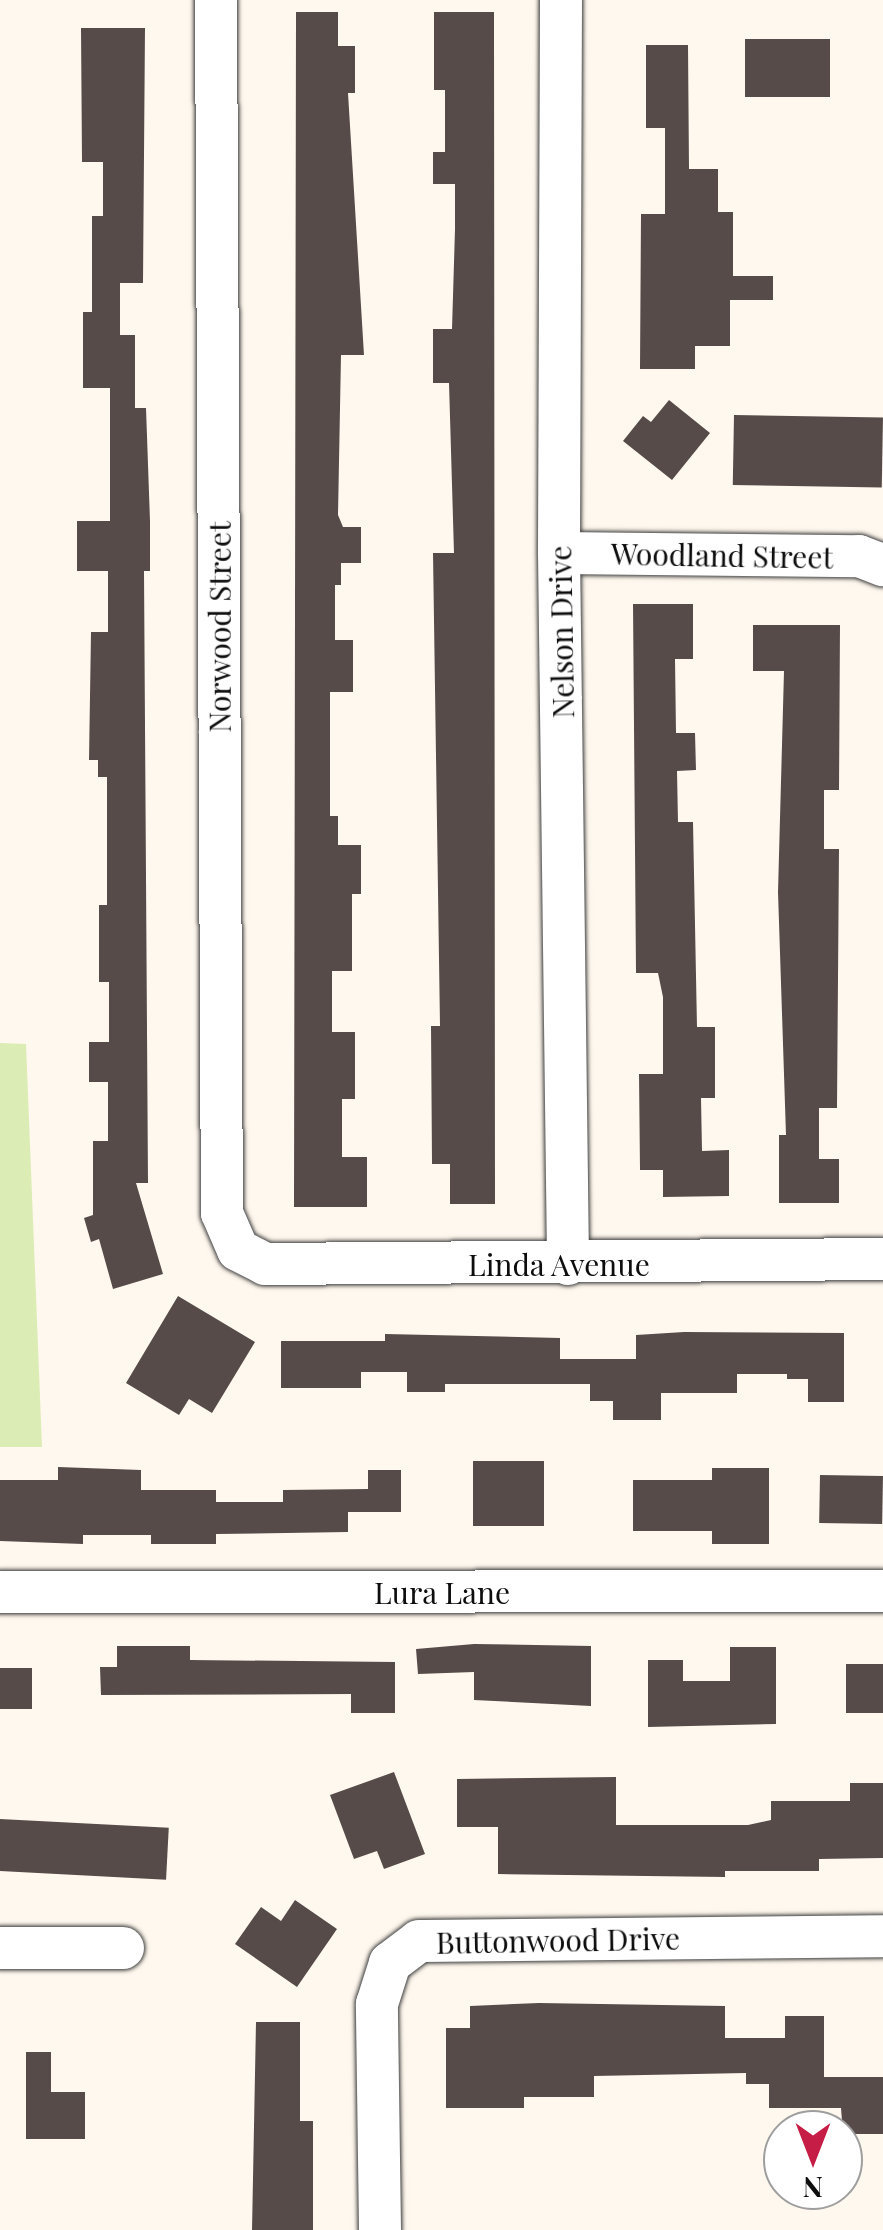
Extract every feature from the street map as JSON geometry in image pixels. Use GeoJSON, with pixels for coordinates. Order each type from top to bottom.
{"type":"FeatureCollection","features":[{"type":"Feature","properties":{"kind":"street","name":"Norwood Street"},"geometry":{"type":"LineString","coordinates":[[216,0],[222,1213],[238,1250]]}},
{"type":"Feature","properties":{"kind":"street","name":"Nelson Drive"},"geometry":{"type":"LineString","coordinates":[[562,0],[559,553],[568,1264]]}},
{"type":"Feature","properties":{"kind":"street","name":"Woodland Street"},"geometry":{"type":"LineString","coordinates":[[559,553],[860,556],[883,564]]}},
{"type":"Feature","properties":{"kind":"street","name":"Linda Avenue"},"geometry":{"type":"LineString","coordinates":[[238,1250],[265,1264],[883,1258]]}},
{"type":"Feature","properties":{"kind":"street","name":"Lura Lane"},"geometry":{"type":"LineString","coordinates":[[0,1592],[883,1591]]}},
{"type":"Feature","properties":{"kind":"street","name":"Buttonwood Drive"},"geometry":{"type":"LineString","coordinates":[[380,2230],[377,2004],[390,1963],[419,1941],[883,1936]]}},
{"type":"Feature","properties":{"kind":"street"},"geometry":{"type":"LineString","coordinates":[[0,1948],[123,1948]]}},
{"type":"Feature","properties":{"kind":"green space"},"geometry":{"type":"Polygon","coordinates":[[[0,1043],[26,1044],[42,1447],[0,1447],[0,1043]]]}},
{"type":"Feature","properties":{"kind":"building"},"geometry":{"type":"Polygon","coordinates":[[[296,12],[338,12],[338,46],[355,46],[355,93],[348,93],[364,355],[341,355],[338,515],[343,527],[361,527],[361,563],[341,563],[341,585],[335,585],[335,640],[353,640],[353,692],[330,692],[330,816],[338,816],[338,845],[361,845],[361,894],[352,894],[352,971],[332,971],[332,1032],[355,1032],[355,1099],[342,1099],[342,1157],[367,1157],[367,1207],[294,1207],[296,12]]]}},
{"type":"Feature","properties":{"kind":"building"},"geometry":{"type":"Polygon","coordinates":[[[434,12],[494,12],[495,1204],[450,1204],[450,1164],[432,1164],[431,1026],[440,1026],[433,553],[454,553],[449,383],[433,383],[433,329],[452,329],[455,229],[455,184],[433,184],[433,152],[445,152],[445,90],[434,90],[434,12]]]}},
{"type":"Feature","properties":{"kind":"building"},"geometry":{"type":"Polygon","coordinates":[[[81,28],[145,28],[143,283],[120,283],[120,335],[135,335],[135,408],[146,408],[150,521],[150,571],[144,571],[148,1183],[136,1183],[163,1274],[113,1289],[99,1239],[91,1242],[84,1218],[93,1215],[93,1141],[108,1141],[108,1082],[89,1082],[89,1042],[109,1042],[109,982],[99,982],[99,905],[107,905],[107,777],[98,777],[98,760],[89,760],[91,632],[108,632],[108,571],[77,571],[77,521],[110,521],[110,388],[83,388],[83,312],[92,312],[92,216],[103,216],[103,162],[82,162],[81,28]]]}},
{"type":"Feature","properties":{"kind":"building"},"geometry":{"type":"Polygon","coordinates":[[[745,39],[830,39],[830,97],[745,97],[745,39]]]}},
{"type":"Feature","properties":{"kind":"building"},"geometry":{"type":"Polygon","coordinates":[[[646,45],[688,45],[689,169],[718,169],[718,212],[733,212],[733,276],[773,276],[773,300],[730,300],[730,346],[695,346],[695,369],[640,369],[641,214],[665,214],[665,128],[646,128],[646,45]]]}},
{"type":"Feature","properties":{"kind":"building"},"geometry":{"type":"Polygon","coordinates":[[[669,400],[710,433],[672,480],[623,441],[643,416],[651,422],[669,400]]]}},
{"type":"Feature","properties":{"kind":"building"},"geometry":{"type":"Polygon","coordinates":[[[734,415],[883,418],[882,488],[733,485],[734,415]]]}},
{"type":"Feature","properties":{"kind":"building"},"geometry":{"type":"Polygon","coordinates":[[[633,604],[693,604],[693,659],[675,659],[676,733],[695,733],[696,770],[677,771],[678,822],[693,822],[697,1027],[715,1027],[715,1098],[701,1098],[702,1151],[729,1150],[729,1196],[663,1197],[663,1170],[640,1170],[639,1074],[663,1074],[663,997],[658,973],[636,973],[633,604]]]}},
{"type":"Feature","properties":{"kind":"building"},"geometry":{"type":"Polygon","coordinates":[[[753,625],[840,625],[839,790],[824,790],[824,849],[839,849],[837,1108],[819,1108],[819,1159],[839,1159],[839,1203],[779,1203],[779,1135],[786,1135],[778,892],[784,671],[753,671],[753,625]]]}},
{"type":"Feature","properties":{"kind":"building"},"geometry":{"type":"Polygon","coordinates":[[[178,1296],[255,1342],[212,1413],[189,1399],[179,1415],[126,1383],[178,1296]]]}},
{"type":"Feature","properties":{"kind":"building"},"geometry":{"type":"Polygon","coordinates":[[[844,1333],[844,1402],[808,1402],[808,1379],[787,1379],[787,1374],[737,1374],[737,1393],[661,1393],[661,1420],[613,1420],[613,1401],[590,1401],[590,1384],[445,1384],[445,1392],[407,1392],[407,1372],[361,1372],[361,1388],[281,1388],[281,1341],[385,1341],[385,1334],[560,1338],[560,1359],[636,1359],[636,1335],[844,1333]]]}},
{"type":"Feature","properties":{"kind":"building"},"geometry":{"type":"Polygon","coordinates":[[[473,1461],[544,1461],[544,1526],[473,1526],[473,1461]]]}},
{"type":"Feature","properties":{"kind":"building"},"geometry":{"type":"Polygon","coordinates":[[[58,1467],[141,1470],[141,1490],[216,1490],[216,1502],[283,1502],[283,1490],[368,1489],[368,1470],[401,1470],[401,1512],[348,1512],[348,1532],[216,1534],[216,1544],[151,1544],[151,1535],[83,1535],[83,1544],[0,1541],[0,1480],[58,1480],[58,1467]]]}},
{"type":"Feature","properties":{"kind":"building"},"geometry":{"type":"Polygon","coordinates":[[[712,1468],[769,1468],[769,1544],[712,1544],[712,1531],[633,1531],[633,1480],[712,1480],[712,1468]]]}},
{"type":"Feature","properties":{"kind":"building"},"geometry":{"type":"Polygon","coordinates":[[[820,1475],[883,1476],[882,1524],[819,1523],[820,1475]]]}},
{"type":"Feature","properties":{"kind":"building"},"geometry":{"type":"Polygon","coordinates":[[[474,1644],[591,1646],[591,1706],[474,1700],[474,1672],[418,1674],[416,1649],[474,1644]]]}},
{"type":"Feature","properties":{"kind":"building"},"geometry":{"type":"Polygon","coordinates":[[[117,1646],[190,1646],[190,1660],[395,1662],[395,1713],[351,1713],[351,1694],[101,1695],[100,1667],[117,1667],[117,1646]]]}},
{"type":"Feature","properties":{"kind":"building"},"geometry":{"type":"Polygon","coordinates":[[[730,1647],[776,1647],[776,1724],[648,1727],[648,1660],[683,1660],[683,1681],[730,1681],[730,1647]]]}},
{"type":"Feature","properties":{"kind":"building"},"geometry":{"type":"Polygon","coordinates":[[[846,1664],[883,1664],[883,1713],[846,1713],[846,1664]]]}},
{"type":"Feature","properties":{"kind":"building"},"geometry":{"type":"Polygon","coordinates":[[[0,1668],[32,1668],[32,1709],[0,1709],[0,1668]]]}},
{"type":"Feature","properties":{"kind":"building"},"geometry":{"type":"Polygon","coordinates":[[[394,1772],[425,1854],[384,1869],[377,1851],[354,1859],[330,1795],[394,1772]]]}},
{"type":"Feature","properties":{"kind":"building"},"geometry":{"type":"Polygon","coordinates":[[[616,1777],[616,1825],[748,1825],[771,1820],[771,1801],[850,1801],[850,1783],[883,1783],[883,1858],[819,1859],[819,1871],[725,1871],[725,1877],[498,1874],[498,1827],[457,1827],[457,1779],[616,1777]]]}},
{"type":"Feature","properties":{"kind":"building"},"geometry":{"type":"Polygon","coordinates":[[[0,1819],[169,1828],[166,1880],[0,1871],[0,1819]]]}},
{"type":"Feature","properties":{"kind":"building"},"geometry":{"type":"Polygon","coordinates":[[[295,1900],[337,1929],[297,1987],[235,1944],[261,1907],[281,1921],[295,1900]]]}},
{"type":"Feature","properties":{"kind":"building"},"geometry":{"type":"Polygon","coordinates":[[[470,2006],[725,2006],[725,2038],[785,2038],[785,2016],[824,2016],[824,2077],[883,2077],[883,2134],[863,2134],[863,2110],[769,2108],[769,2084],[746,2084],[746,2073],[594,2076],[594,2097],[524,2097],[524,2108],[446,2108],[446,2028],[470,2028],[470,2006]]]}},
{"type":"Feature","properties":{"kind":"building"},"geometry":{"type":"Polygon","coordinates":[[[256,2022],[300,2022],[300,2121],[313,2121],[313,2230],[252,2230],[256,2022]]]}},
{"type":"Feature","properties":{"kind":"building"},"geometry":{"type":"Polygon","coordinates":[[[26,2052],[51,2052],[51,2092],[85,2092],[85,2139],[26,2139],[26,2052]]]}}]}
